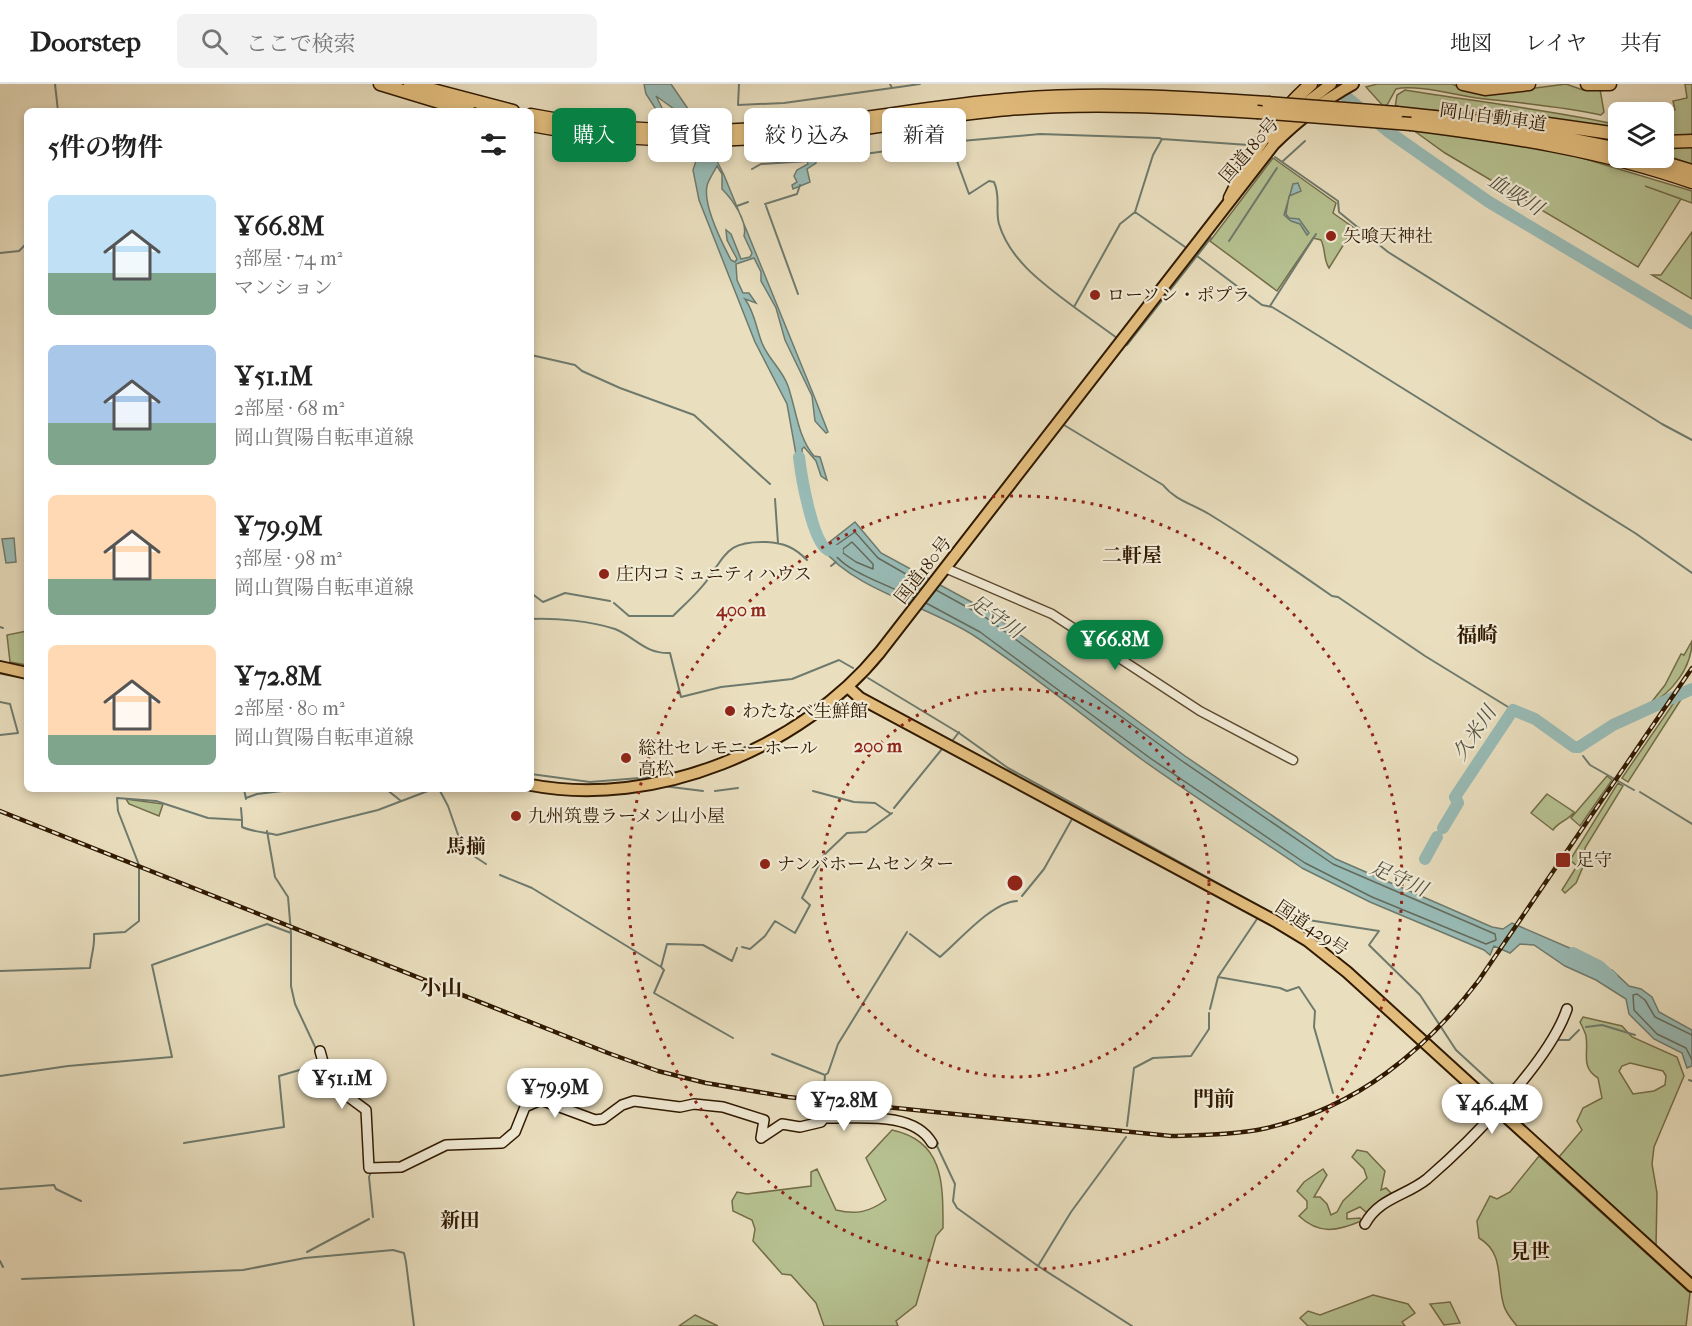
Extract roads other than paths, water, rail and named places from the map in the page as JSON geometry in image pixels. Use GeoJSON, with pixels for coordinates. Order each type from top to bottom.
{"type":"FeatureCollection","features":[{"type":"Feature","properties":{"kind":"highway"},"geometry":{"type":"LineString","coordinates":[[380,84],[459,108]]}},
{"type":"Feature","properties":{"kind":"highway"},"geometry":{"type":"LineString","coordinates":[[410,84],[502,108]]}},
{"type":"Feature","properties":{"kind":"highway","name":"国道180号"},"geometry":{"type":"LineString","coordinates":[[534,785],[604,788],[660,781],[700,771],[769,743],[813,716],[849,688],[912,611],[1190,255],[1230,198],[1318,89],[1331,84]]}},
{"type":"Feature","properties":{"kind":"highway"},"geometry":{"type":"LineString","coordinates":[[1463,84],[1496,89],[1529,84]]}},
{"type":"Feature","properties":{"kind":"highway"},"geometry":{"type":"LineString","coordinates":[[1587,84],[1610,84]]}},
{"type":"Feature","properties":{"kind":"highway","name":"国道180号"},"geometry":{"type":"LineString","coordinates":[[1318,89],[1352,85]]}},
{"type":"Feature","properties":{"kind":"highway"},"geometry":{"type":"LineString","coordinates":[[1230,198],[1243,171],[1271,127],[1318,89]]}},
{"type":"Feature","properties":{"kind":"highway","name":"岡山自動車道"},"geometry":{"type":"LineString","coordinates":[[732,135],[926,109],[1054,97],[1144,96],[1396,113],[1411,119],[1552,143],[1652,168],[1692,182]]}},
{"type":"Feature","properties":{"kind":"highway","name":"岡山自動車道"},"geometry":{"type":"LineString","coordinates":[[732,135],[835,132],[939,117],[1055,106],[1109,105],[1490,123],[1608,147]]}},
{"type":"Feature","properties":{"kind":"highway","name":"岡山自動車道"},"geometry":{"type":"LineString","coordinates":[[534,116],[552,119]]}},
{"type":"Feature","properties":{"kind":"highway"},"geometry":{"type":"LineString","coordinates":[[1411,119],[1496,117],[1608,133]]}},
{"type":"Feature","properties":{"kind":"highway","name":"岡山自動車道"},"geometry":{"type":"LineString","coordinates":[[534,125],[552,127]]}},
{"type":"Feature","properties":{"kind":"highway","name":"岡山自動車道"},"geometry":{"type":"LineString","coordinates":[[636,133],[648,133]]}},
{"type":"Feature","properties":{"kind":"highway"},"geometry":{"type":"LineString","coordinates":[[1674,142],[1692,141]]}},
{"type":"Feature","properties":{"kind":"highway"},"geometry":{"type":"LineString","coordinates":[[1674,166],[1692,171]]}},
{"type":"Feature","properties":{"kind":"highway"},"geometry":{"type":"LineString","coordinates":[[0,667],[24,672]]}},
{"type":"Feature","properties":{"kind":"highway","name":"国道429号"},"geometry":{"type":"LineString","coordinates":[[849,688],[860,698],[1308,941],[1347,972],[1692,1286]]}},
{"type":"Feature","properties":{"kind":"main road"},"geometry":{"type":"LineString","coordinates":[[1365,1224],[1380,1204],[1426,1180],[1497,1109],[1533,1066],[1567,1009]]}},
{"type":"Feature","properties":{"kind":"main road"},"geometry":{"type":"LineString","coordinates":[[320,1051],[327,1076],[339,1090],[366,1110],[369,1168],[401,1167],[446,1145],[502,1143],[515,1132],[525,1107],[541,1100],[595,1120],[603,1119],[622,1105],[634,1101],[680,1107],[694,1104],[723,1107],[764,1120],[761,1138],[782,1124],[808,1126],[821,1122],[824,1118],[890,1120],[914,1126],[932,1143]]}},
{"type":"Feature","properties":{"kind":"street"},"geometry":{"type":"LineString","coordinates":[[943,571],[1009,593],[1052,614],[1200,711],[1293,760]]}},
{"type":"Feature","properties":{"kind":"water"},"geometry":{"type":"Polygon","coordinates":[[[644,84],[671,84],[687,108],[673,108],[656,96],[662,108],[655,108],[646,94],[644,84]]]}},
{"type":"Feature","properties":{"kind":"water"},"geometry":{"type":"Polygon","coordinates":[[[696,162],[717,162],[724,175],[740,214],[722,189],[722,174],[717,166],[707,186],[706,194],[710,212],[731,260],[735,262],[737,259],[727,240],[726,230],[731,234],[741,259],[750,257],[752,253],[744,236],[743,221],[828,432],[826,433],[815,421],[812,396],[785,340],[776,308],[761,281],[761,272],[754,258],[736,264],[737,280],[743,293],[749,293],[756,303],[745,299],[765,349],[788,386],[804,441],[814,456],[820,457],[827,480],[821,476],[816,461],[804,447],[802,449],[803,472],[799,471],[787,404],[755,342],[699,200],[693,170],[696,162]]]}},
{"type":"Feature","properties":{"kind":"water"},"geometry":{"type":"Polygon","coordinates":[[[807,162],[816,162],[807,169],[810,182],[793,189],[792,185],[797,182],[794,176],[797,170],[808,164],[807,162]]]}},
{"type":"Feature","properties":{"kind":"water"},"geometry":{"type":"Polygon","coordinates":[[[1298,183],[1301,191],[1290,196],[1293,184],[1298,183]]]}},
{"type":"Feature","properties":{"kind":"water"},"geometry":{"type":"Polygon","coordinates":[[[1288,200],[1286,214],[1289,218],[1299,219],[1309,233],[1307,235],[1300,224],[1291,221],[1284,215],[1288,200]]]}},
{"type":"Feature","properties":{"kind":"water"},"geometry":{"type":"Polygon","coordinates":[[[855,522],[881,553],[988,611],[1185,756],[1336,859],[1492,927],[1503,929],[1512,923],[1588,956],[1586,961],[1591,966],[1612,970],[1629,986],[1641,989],[1652,997],[1659,1012],[1692,1030],[1692,1066],[1687,1068],[1682,1053],[1654,1039],[1629,1014],[1626,999],[1596,980],[1565,966],[1534,945],[1520,944],[1510,953],[1494,946],[1490,955],[1484,950],[1370,902],[1302,868],[1144,761],[1040,682],[976,637],[958,626],[873,587],[836,563],[822,548],[855,522]]]}},
{"type":"Feature","properties":{"kind":"water"},"geometry":{"type":"Polygon","coordinates":[[[14,538],[16,562],[6,563],[2,539],[14,538]]]}},
{"type":"Feature","properties":{"kind":"waterway"},"geometry":{"type":"LineString","coordinates":[[55,84],[58,108]]}},
{"type":"Feature","properties":{"kind":"waterway"},"geometry":{"type":"LineString","coordinates":[[739,84],[738,105],[784,103],[892,88]]}},
{"type":"Feature","properties":{"kind":"waterway"},"geometry":{"type":"LineString","coordinates":[[890,84],[892,88],[920,84]]}},
{"type":"Feature","properties":{"kind":"waterway","name":"血吸川"},"geometry":{"type":"LineString","coordinates":[[1333,86],[1389,132],[1489,202],[1692,323]]}},
{"type":"Feature","properties":{"kind":"waterway"},"geometry":{"type":"LineString","coordinates":[[870,153],[950,142],[1040,134],[1159,138],[1162,139],[1153,155],[1135,212],[1188,249]]}},
{"type":"Feature","properties":{"kind":"waterway"},"geometry":{"type":"LineString","coordinates":[[1162,139],[1249,145]]}},
{"type":"Feature","properties":{"kind":"waterway"},"geometry":{"type":"LineString","coordinates":[[1283,161],[1305,141]]}},
{"type":"Feature","properties":{"kind":"waterway"},"geometry":{"type":"LineString","coordinates":[[1275,157],[1338,201],[1339,212],[1388,252],[1662,424],[1692,440]]}},
{"type":"Feature","properties":{"kind":"waterway"},"geometry":{"type":"LineString","coordinates":[[752,169],[761,164],[793,162]]}},
{"type":"Feature","properties":{"kind":"waterway"},"geometry":{"type":"LineString","coordinates":[[957,162],[969,194],[989,181],[994,182],[999,224],[1011,249],[1030,271],[1074,307]]}},
{"type":"Feature","properties":{"kind":"waterway"},"geometry":{"type":"LineString","coordinates":[[1229,241],[1277,168]]}},
{"type":"Feature","properties":{"kind":"waterway"},"geometry":{"type":"LineString","coordinates":[[765,204],[797,194],[800,185]]}},
{"type":"Feature","properties":{"kind":"waterway"},"geometry":{"type":"LineString","coordinates":[[737,206],[748,202]]}},
{"type":"Feature","properties":{"kind":"waterway"},"geometry":{"type":"LineString","coordinates":[[766,206],[798,294]]}},
{"type":"Feature","properties":{"kind":"waterway"},"geometry":{"type":"LineString","coordinates":[[1117,338],[1074,307],[1120,224],[1135,212]]}},
{"type":"Feature","properties":{"kind":"waterway"},"geometry":{"type":"LineString","coordinates":[[1270,306],[1316,234]]}},
{"type":"Feature","properties":{"kind":"waterway"},"geometry":{"type":"LineString","coordinates":[[1127,345],[1211,238]]}},
{"type":"Feature","properties":{"kind":"waterway"},"geometry":{"type":"LineString","coordinates":[[0,253],[19,251],[24,246]]}},
{"type":"Feature","properties":{"kind":"waterway"},"geometry":{"type":"LineString","coordinates":[[1197,256],[1262,305],[1272,307],[1290,318],[1635,533],[1692,573]]}},
{"type":"Feature","properties":{"kind":"waterway"},"geometry":{"type":"LineString","coordinates":[[534,356],[575,365],[582,371],[620,388],[694,415],[770,484]]}},
{"type":"Feature","properties":{"kind":"waterway"},"geometry":{"type":"LineString","coordinates":[[1064,425],[1163,485],[1178,498],[1225,524],[1332,596],[1338,597],[1425,656],[1513,710]]}},
{"type":"Feature","properties":{"kind":"waterway","name":"足守川"},"geometry":{"type":"LineString","coordinates":[[799,457],[812,522],[822,544],[828,550],[837,551]]}},
{"type":"Feature","properties":{"kind":"waterway"},"geometry":{"type":"LineString","coordinates":[[775,499],[778,543]]}},
{"type":"Feature","properties":{"kind":"waterway"},"geometry":{"type":"LineString","coordinates":[[614,603],[629,616],[673,616],[700,589],[725,555],[736,546],[744,544],[778,543],[793,549],[807,560]]}},
{"type":"Feature","properties":{"kind":"waterway"},"geometry":{"type":"LineString","coordinates":[[831,566],[836,562]]}},
{"type":"Feature","properties":{"kind":"waterway"},"geometry":{"type":"LineString","coordinates":[[534,595],[543,602],[565,593],[610,601]]}},
{"type":"Feature","properties":{"kind":"waterway"},"geometry":{"type":"LineString","coordinates":[[534,619],[574,621],[606,626],[622,632],[654,651],[670,653],[681,697],[721,687],[792,679],[839,660],[853,668]]}},
{"type":"Feature","properties":{"kind":"waterway"},"geometry":{"type":"LineString","coordinates":[[868,678],[959,733],[1008,768],[1276,915],[1379,931],[1369,945],[1420,995],[1456,1050],[1505,1095]]}},
{"type":"Feature","properties":{"kind":"waterway","name":"久米川"},"geometry":{"type":"LineString","coordinates":[[1443,828],[1458,803],[1455,797],[1513,710],[1535,719],[1574,747],[1579,747],[1613,725],[1692,689]]}},
{"type":"Feature","properties":{"kind":"waterway"},"geometry":{"type":"LineString","coordinates":[[0,702],[10,704],[18,733],[0,735]]}},
{"type":"Feature","properties":{"kind":"waterway"},"geometry":{"type":"LineString","coordinates":[[953,740],[959,732]]}},
{"type":"Feature","properties":{"kind":"waterway"},"geometry":{"type":"LineString","coordinates":[[894,808],[942,749]]}},
{"type":"Feature","properties":{"kind":"waterway"},"geometry":{"type":"LineString","coordinates":[[1583,756],[1590,765],[1634,790]]}},
{"type":"Feature","properties":{"kind":"waterway"},"geometry":{"type":"LineString","coordinates":[[534,774],[590,782],[652,777]]}},
{"type":"Feature","properties":{"kind":"waterway"},"geometry":{"type":"LineString","coordinates":[[663,786],[703,791]]}},
{"type":"Feature","properties":{"kind":"waterway"},"geometry":{"type":"LineString","coordinates":[[715,791],[738,788]]}},
{"type":"Feature","properties":{"kind":"waterway"},"geometry":{"type":"LineString","coordinates":[[813,791],[854,802],[875,803],[891,814]]}},
{"type":"Feature","properties":{"kind":"waterway"},"geometry":{"type":"LineString","coordinates":[[245,792],[246,799]]}},
{"type":"Feature","properties":{"kind":"waterway"},"geometry":{"type":"LineString","coordinates":[[246,798],[274,792]]}},
{"type":"Feature","properties":{"kind":"waterway"},"geometry":{"type":"LineString","coordinates":[[390,792],[401,801]]}},
{"type":"Feature","properties":{"kind":"waterway"},"geometry":{"type":"LineString","coordinates":[[0,971],[90,968],[94,934],[125,932],[139,921],[139,865],[118,811],[117,798],[156,801],[208,818],[242,820],[242,827],[277,835],[378,810],[425,792]]}},
{"type":"Feature","properties":{"kind":"waterway"},"geometry":{"type":"LineString","coordinates":[[441,792],[463,849],[486,864]]}},
{"type":"Feature","properties":{"kind":"waterway"},"geometry":{"type":"LineString","coordinates":[[1640,792],[1692,824]]}},
{"type":"Feature","properties":{"kind":"waterway"},"geometry":{"type":"LineString","coordinates":[[241,808],[242,820]]}},
{"type":"Feature","properties":{"kind":"waterway"},"geometry":{"type":"LineString","coordinates":[[742,947],[750,949],[765,936],[775,921],[795,933],[810,905],[802,898],[824,855],[847,833],[866,832],[892,813]]}},
{"type":"Feature","properties":{"kind":"waterway"},"geometry":{"type":"LineString","coordinates":[[1022,896],[1044,869],[1072,819]]}},
{"type":"Feature","properties":{"kind":"waterway"},"geometry":{"type":"LineString","coordinates":[[0,1076],[68,1066],[172,1057],[152,965],[267,924],[291,933],[288,897],[275,877],[267,831]]}},
{"type":"Feature","properties":{"kind":"waterway","name":"久米川"},"geometry":{"type":"LineString","coordinates":[[1425,859],[1437,837]]}},
{"type":"Feature","properties":{"kind":"waterway"},"geometry":{"type":"LineString","coordinates":[[500,875],[532,888],[661,967],[664,970],[654,993],[733,1038]]}},
{"type":"Feature","properties":{"kind":"waterway"},"geometry":{"type":"LineString","coordinates":[[910,934],[940,957],[987,915],[1007,903],[1017,901]]}},
{"type":"Feature","properties":{"kind":"waterway"},"geometry":{"type":"LineString","coordinates":[[1210,1009],[1218,977],[1257,919]]}},
{"type":"Feature","properties":{"kind":"waterway"},"geometry":{"type":"LineString","coordinates":[[772,1054],[825,1075],[828,1073],[838,1044],[907,932]]}},
{"type":"Feature","properties":{"kind":"waterway"},"geometry":{"type":"LineString","coordinates":[[291,933],[291,986],[295,1004],[317,1051]]}},
{"type":"Feature","properties":{"kind":"waterway"},"geometry":{"type":"LineString","coordinates":[[661,967],[667,944],[703,945],[732,961],[737,948]]}},
{"type":"Feature","properties":{"kind":"waterway","name":"足守川"},"geometry":{"type":"LineString","coordinates":[[1573,953],[1599,966],[1612,978]]}},
{"type":"Feature","properties":{"kind":"waterway"},"geometry":{"type":"LineString","coordinates":[[1218,977],[1287,991],[1299,987],[1315,1011],[1314,1027],[1333,1093]]}},
{"type":"Feature","properties":{"kind":"waterway"},"geometry":{"type":"LineString","coordinates":[[1127,1126],[1134,1068],[1153,1058],[1191,1056],[1209,1029],[1209,1013]]}},
{"type":"Feature","properties":{"kind":"waterway"},"geometry":{"type":"LineString","coordinates":[[1586,1027],[1602,1025],[1635,1035]]}},
{"type":"Feature","properties":{"kind":"waterway"},"geometry":{"type":"LineString","coordinates":[[1556,1040],[1569,1040],[1579,1030]]}},
{"type":"Feature","properties":{"kind":"waterway"},"geometry":{"type":"LineString","coordinates":[[184,1143],[284,1127],[279,1076],[320,1064]]}},
{"type":"Feature","properties":{"kind":"waterway"},"geometry":{"type":"LineString","coordinates":[[822,1115],[825,1075]]}},
{"type":"Feature","properties":{"kind":"waterway"},"geometry":{"type":"LineString","coordinates":[[515,1120],[521,1106]]}},
{"type":"Feature","properties":{"kind":"waterway"},"geometry":{"type":"LineString","coordinates":[[1038,1266],[1071,1212],[1126,1137]]}},
{"type":"Feature","properties":{"kind":"waterway"},"geometry":{"type":"LineString","coordinates":[[938,1143],[937,1146],[955,1184],[953,1201],[957,1208],[1038,1266],[1132,1326]]}},
{"type":"Feature","properties":{"kind":"waterway"},"geometry":{"type":"LineString","coordinates":[[476,1148],[491,1148]]}},
{"type":"Feature","properties":{"kind":"waterway"},"geometry":{"type":"LineString","coordinates":[[371,1172],[369,1177],[373,1217]]}},
{"type":"Feature","properties":{"kind":"waterway"},"geometry":{"type":"LineString","coordinates":[[0,1189],[54,1185],[56,1189],[81,1201]]}},
{"type":"Feature","properties":{"kind":"waterway"},"geometry":{"type":"LineString","coordinates":[[307,1252],[369,1219]]}},
{"type":"Feature","properties":{"kind":"waterway"},"geometry":{"type":"LineString","coordinates":[[22,1279],[243,1270],[305,1258],[393,1250],[404,1253],[414,1326]]}},
{"type":"Feature","properties":{"kind":"waterway"},"geometry":{"type":"LineString","coordinates":[[0,1261],[3,1267]]}},
{"type":"Feature","properties":{"kind":"railway"},"geometry":{"type":"LineString","coordinates":[[0,811],[658,1071],[706,1083],[788,1097],[1171,1136],[1231,1133],[1267,1128],[1300,1119],[1330,1106],[1359,1091],[1386,1073],[1435,1031],[1479,980],[1692,668]]}},
{"type":"Feature","properties":{"kind":"place","name":"矢喰天神社"},"geometry":{"type":"Point","coordinates":[1331,236]}},
{"type":"Feature","properties":{"kind":"place","name":"ローソン・ポプラ"},"geometry":{"type":"Point","coordinates":[1095,295]}},
{"type":"Feature","properties":{"kind":"place","name":"庄内コミュニティハウス"},"geometry":{"type":"Point","coordinates":[604,574]}},
{"type":"Feature","properties":{"kind":"place","name":"わたなべ生鮮館"},"geometry":{"type":"Point","coordinates":[730,711]}},
{"type":"Feature","properties":{"kind":"place","name":"総社セレモニーホール 高松"},"geometry":{"type":"Point","coordinates":[626,758]}},
{"type":"Feature","properties":{"kind":"place","name":"九州筑豊ラーメン山小屋"},"geometry":{"type":"Point","coordinates":[516,816]}},
{"type":"Feature","properties":{"kind":"place","name":"足守"},"geometry":{"type":"Point","coordinates":[1563,860]}},
{"type":"Feature","properties":{"kind":"place","name":"ナンバホームセンター"},"geometry":{"type":"Point","coordinates":[765,864]}},
{"type":"Feature","properties":{"kind":"district","name":"二軒屋"},"geometry":{"type":"Point","coordinates":[1132,555]}},
{"type":"Feature","properties":{"kind":"district","name":"福崎"},"geometry":{"type":"Point","coordinates":[1477,635]}},
{"type":"Feature","properties":{"kind":"district","name":"馬揃"},"geometry":{"type":"Point","coordinates":[466,846]}},
{"type":"Feature","properties":{"kind":"district","name":"小山"},"geometry":{"type":"Point","coordinates":[441,988]}},
{"type":"Feature","properties":{"kind":"district","name":"門前"},"geometry":{"type":"Point","coordinates":[1214,1099]}},
{"type":"Feature","properties":{"kind":"district","name":"新田"},"geometry":{"type":"Point","coordinates":[460,1220]}},
{"type":"Feature","properties":{"kind":"district","name":"見世"},"geometry":{"type":"Point","coordinates":[1530,1251]}}]}
